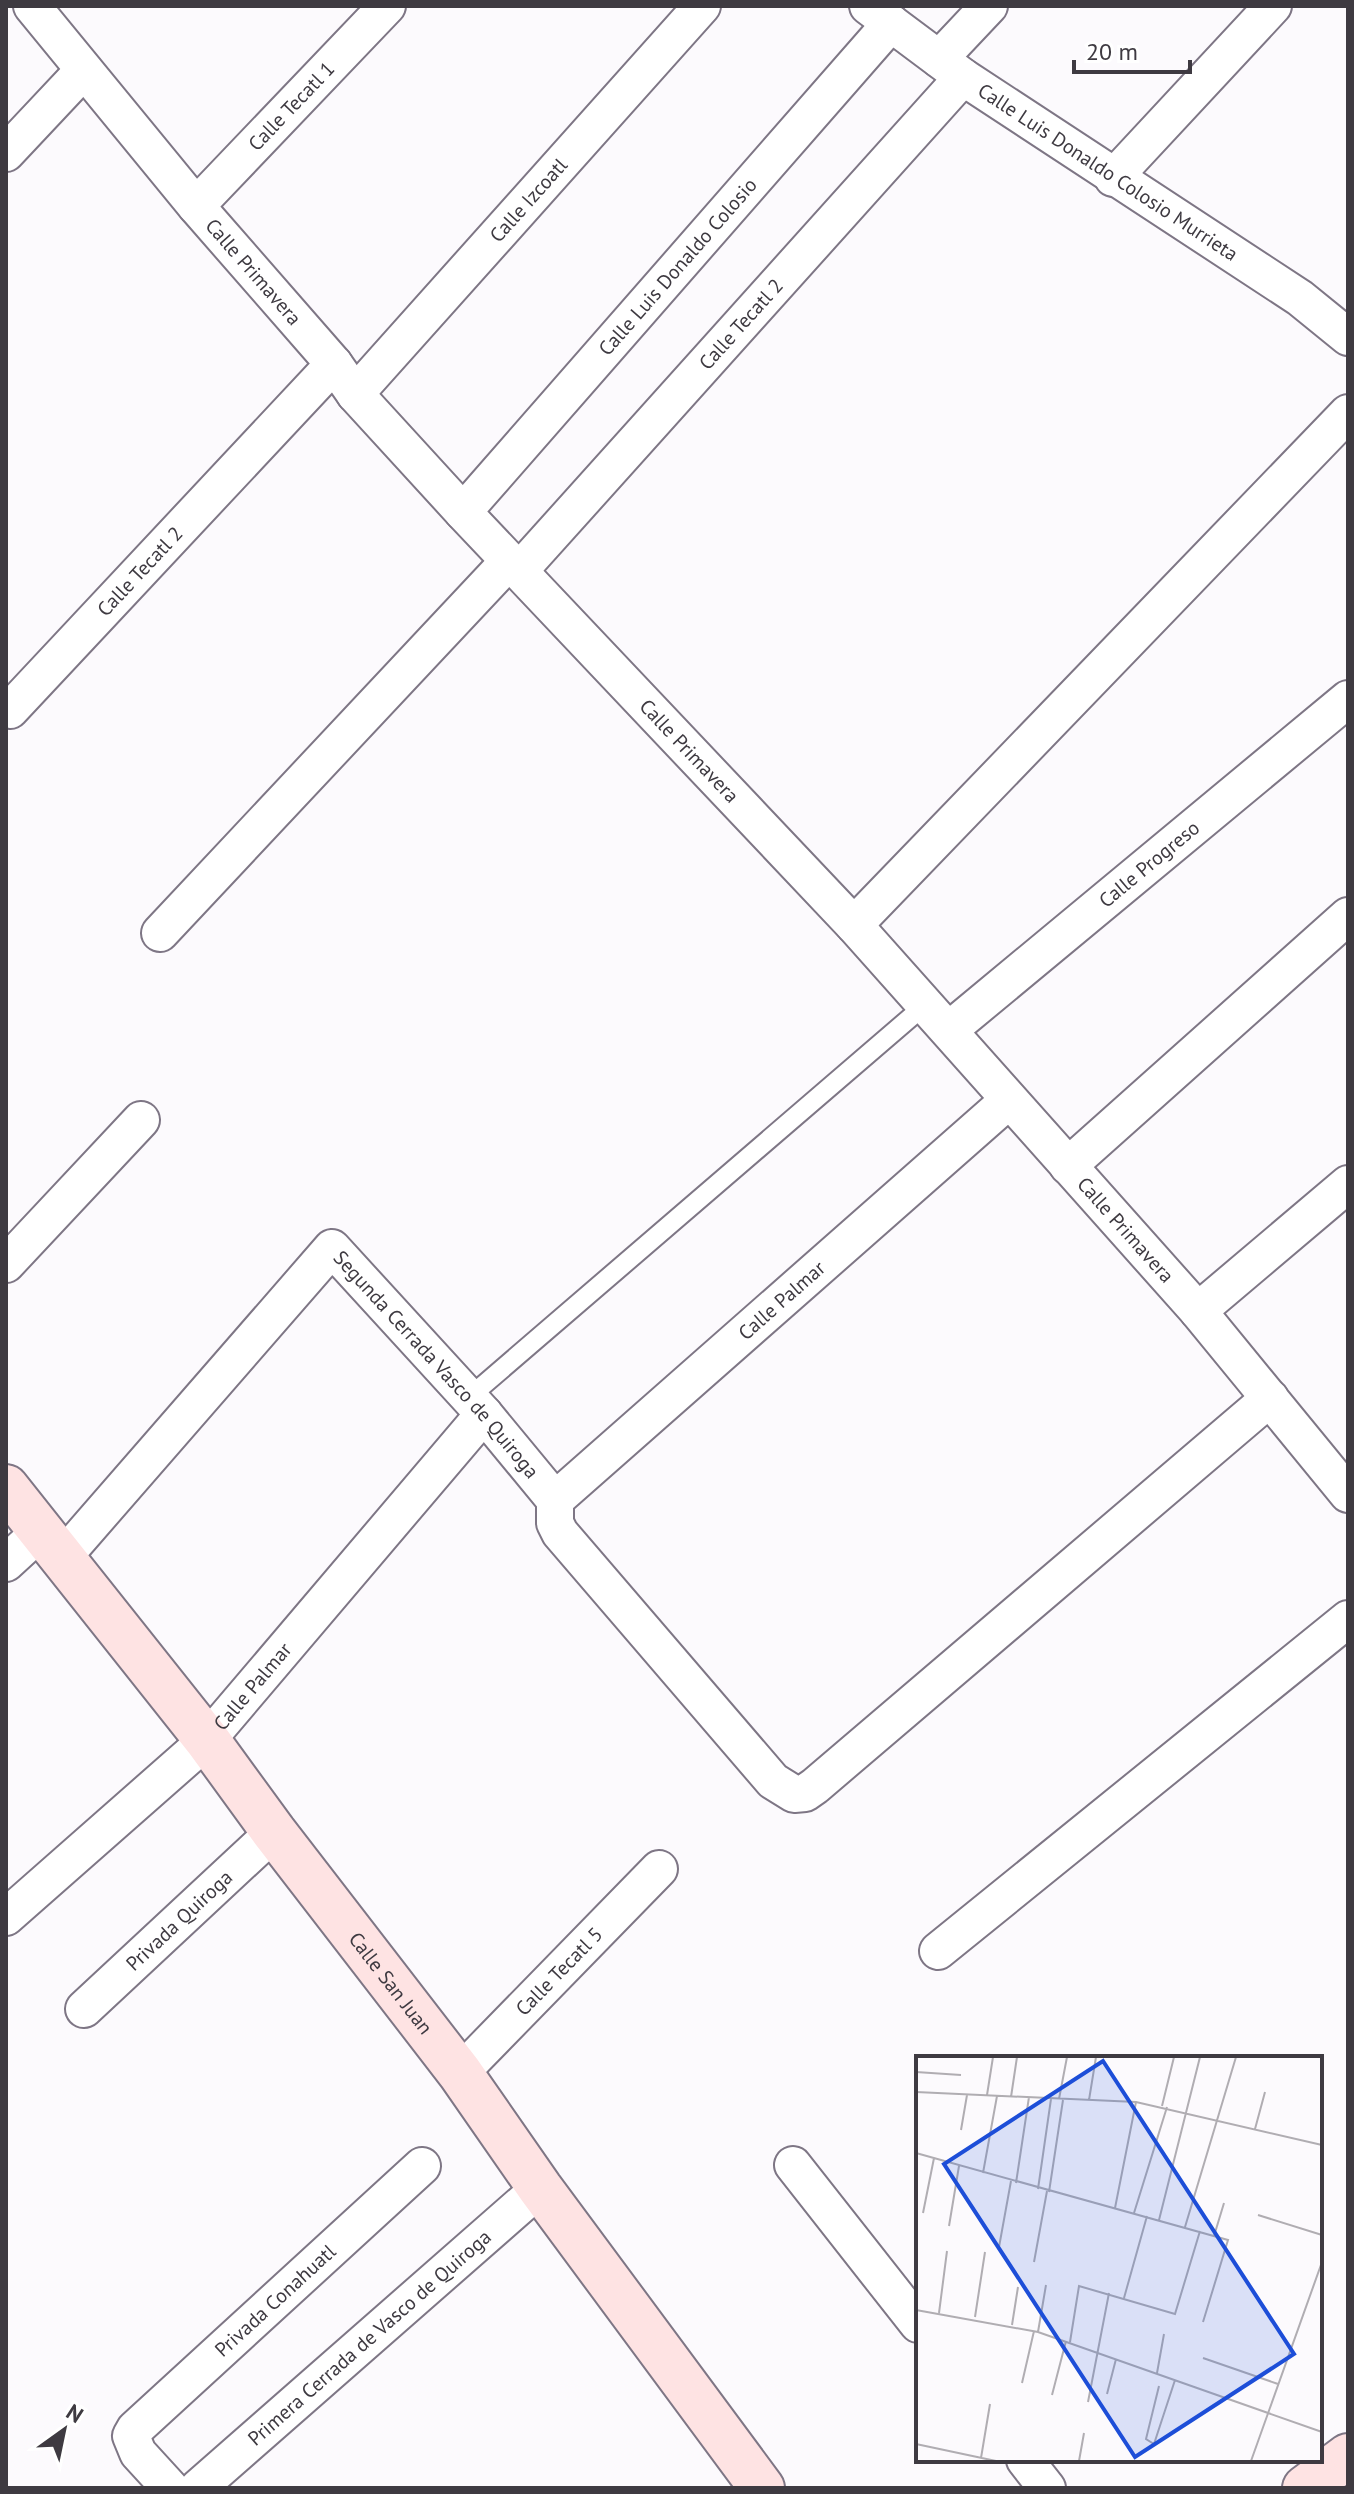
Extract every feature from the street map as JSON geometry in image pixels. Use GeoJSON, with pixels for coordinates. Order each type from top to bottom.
{"type":"FeatureCollection","features":[{"type":"Feature","properties":{"kind":"street","name":"Calle Primavera"},"geometry":{"type":"LineString","coordinates":[[32,6],[196,206],[334,364],[355,394],[854,925],[1343,1478]]}},
{"type":"Feature","properties":{"kind":"street","name":"Calle Tecatl 1"},"geometry":{"type":"LineString","coordinates":[[196,206],[387,6]]}},
{"type":"Feature","properties":{"kind":"street","name":"Calle Izcoatl"},"geometry":{"type":"LineString","coordinates":[[355,394],[702,6]]}},
{"type":"Feature","properties":{"kind":"street","name":"Calle Tecatl 2"},"geometry":{"type":"LineString","coordinates":[[160,933],[514,566],[951,68],[989,6]]}},
{"type":"Feature","properties":{"kind":"street"},"geometry":{"type":"LineString","coordinates":[[1113,178],[1273,6]]}},
{"type":"Feature","properties":{"kind":"street","name":"Calle Luis Donaldo Colosio Murrieta"},"geometry":{"type":"LineString","coordinates":[[880,14],[951,68],[1113,178],[1300,298],[1348,337]]}},
{"type":"Feature","properties":{"kind":"street","name":"Calle Luis Donaldo Colosio"},"geometry":{"type":"LineString","coordinates":[[463,512],[880,14]]}},
{"type":"Feature","properties":{"kind":"street"},"geometry":{"type":"LineString","coordinates":[[6,153],[84,70]]}},
{"type":"Feature","properties":{"kind":"street","name":"Calle Tecatl 2"},"geometry":{"type":"LineString","coordinates":[[10,710],[334,364]]}},
{"type":"Feature","properties":{"kind":"street"},"geometry":{"type":"LineString","coordinates":[[854,925],[1348,413]]}},
{"type":"Feature","properties":{"kind":"street","name":"Calle Progreso"},"geometry":{"type":"LineString","coordinates":[[937,1017],[1348,699]]}},
{"type":"Feature","properties":{"kind":"street"},"geometry":{"type":"LineString","coordinates":[[1068,1166],[1348,916]]}},
{"type":"Feature","properties":{"kind":"street","name":"Calle Palmar"},"geometry":{"type":"LineString","coordinates":[[555,1500],[1009,1100]]}},
{"type":"Feature","properties":{"kind":"street"},"geometry":{"type":"LineString","coordinates":[[6,1264],[141,1120]]}},
{"type":"Feature","properties":{"kind":"street"},"geometry":{"type":"LineString","coordinates":[[1198,1311],[1348,1184]]}},
{"type":"Feature","properties":{"kind":"street","name":"Segunda Cerrada Vasco de Quiroga"},"geometry":{"type":"LineString","coordinates":[[52,1543],[332,1248],[555,1500],[555,1523],[560,1533],[773,1781],[783,1790],[794,1794],[805,1793],[1270,1398]]}},
{"type":"Feature","properties":{"kind":"street","name":"Calle Palmar"},"geometry":{"type":"LineString","coordinates":[[6,1917],[207,1740],[475,1406]]}},
{"type":"Feature","properties":{"kind":"street","name":"Calle San Juan"},"geometry":{"type":"LineString","coordinates":[[6,1487],[207,1740],[460,2073],[540,2188],[762,2488]]}},
{"type":"Feature","properties":{"kind":"street"},"geometry":{"type":"LineString","coordinates":[[6,1563],[52,1543]]}},
{"type":"Feature","properties":{"kind":"street"},"geometry":{"type":"LineString","coordinates":[[938,1951],[1348,1619]]}},
{"type":"Feature","properties":{"kind":"street","name":"Privada Quiroga"},"geometry":{"type":"LineString","coordinates":[[84,2009],[274,1832]]}},
{"type":"Feature","properties":{"kind":"street","name":"Calle Tecatl 5"},"geometry":{"type":"LineString","coordinates":[[460,2073],[659,1869]]}},
{"type":"Feature","properties":{"kind":"street"},"geometry":{"type":"LineString","coordinates":[[793,2165],[916,2321]]}},
{"type":"Feature","properties":{"kind":"street","name":"Privada Conahuatl"},"geometry":{"type":"LineString","coordinates":[[170,2488],[138,2453],[131,2436],[153,2412],[422,2166]]}},
{"type":"Feature","properties":{"kind":"street","name":"Primera Cerrada de Vasco de Quiroga"},"geometry":{"type":"LineString","coordinates":[[198,2488],[540,2188]]}},
{"type":"Feature","properties":{"kind":"street"},"geometry":{"type":"LineString","coordinates":[[1305,2488],[1348,2456]]}},
{"type":"Feature","properties":{"kind":"street"},"geometry":{"type":"LineString","coordinates":[[1027,2462],[1047,2488]]}},
{"type":"Feature","properties":{"kind":"lane"},"geometry":{"type":"LineString","coordinates":[[475,1406],[937,1017]]}}]}
